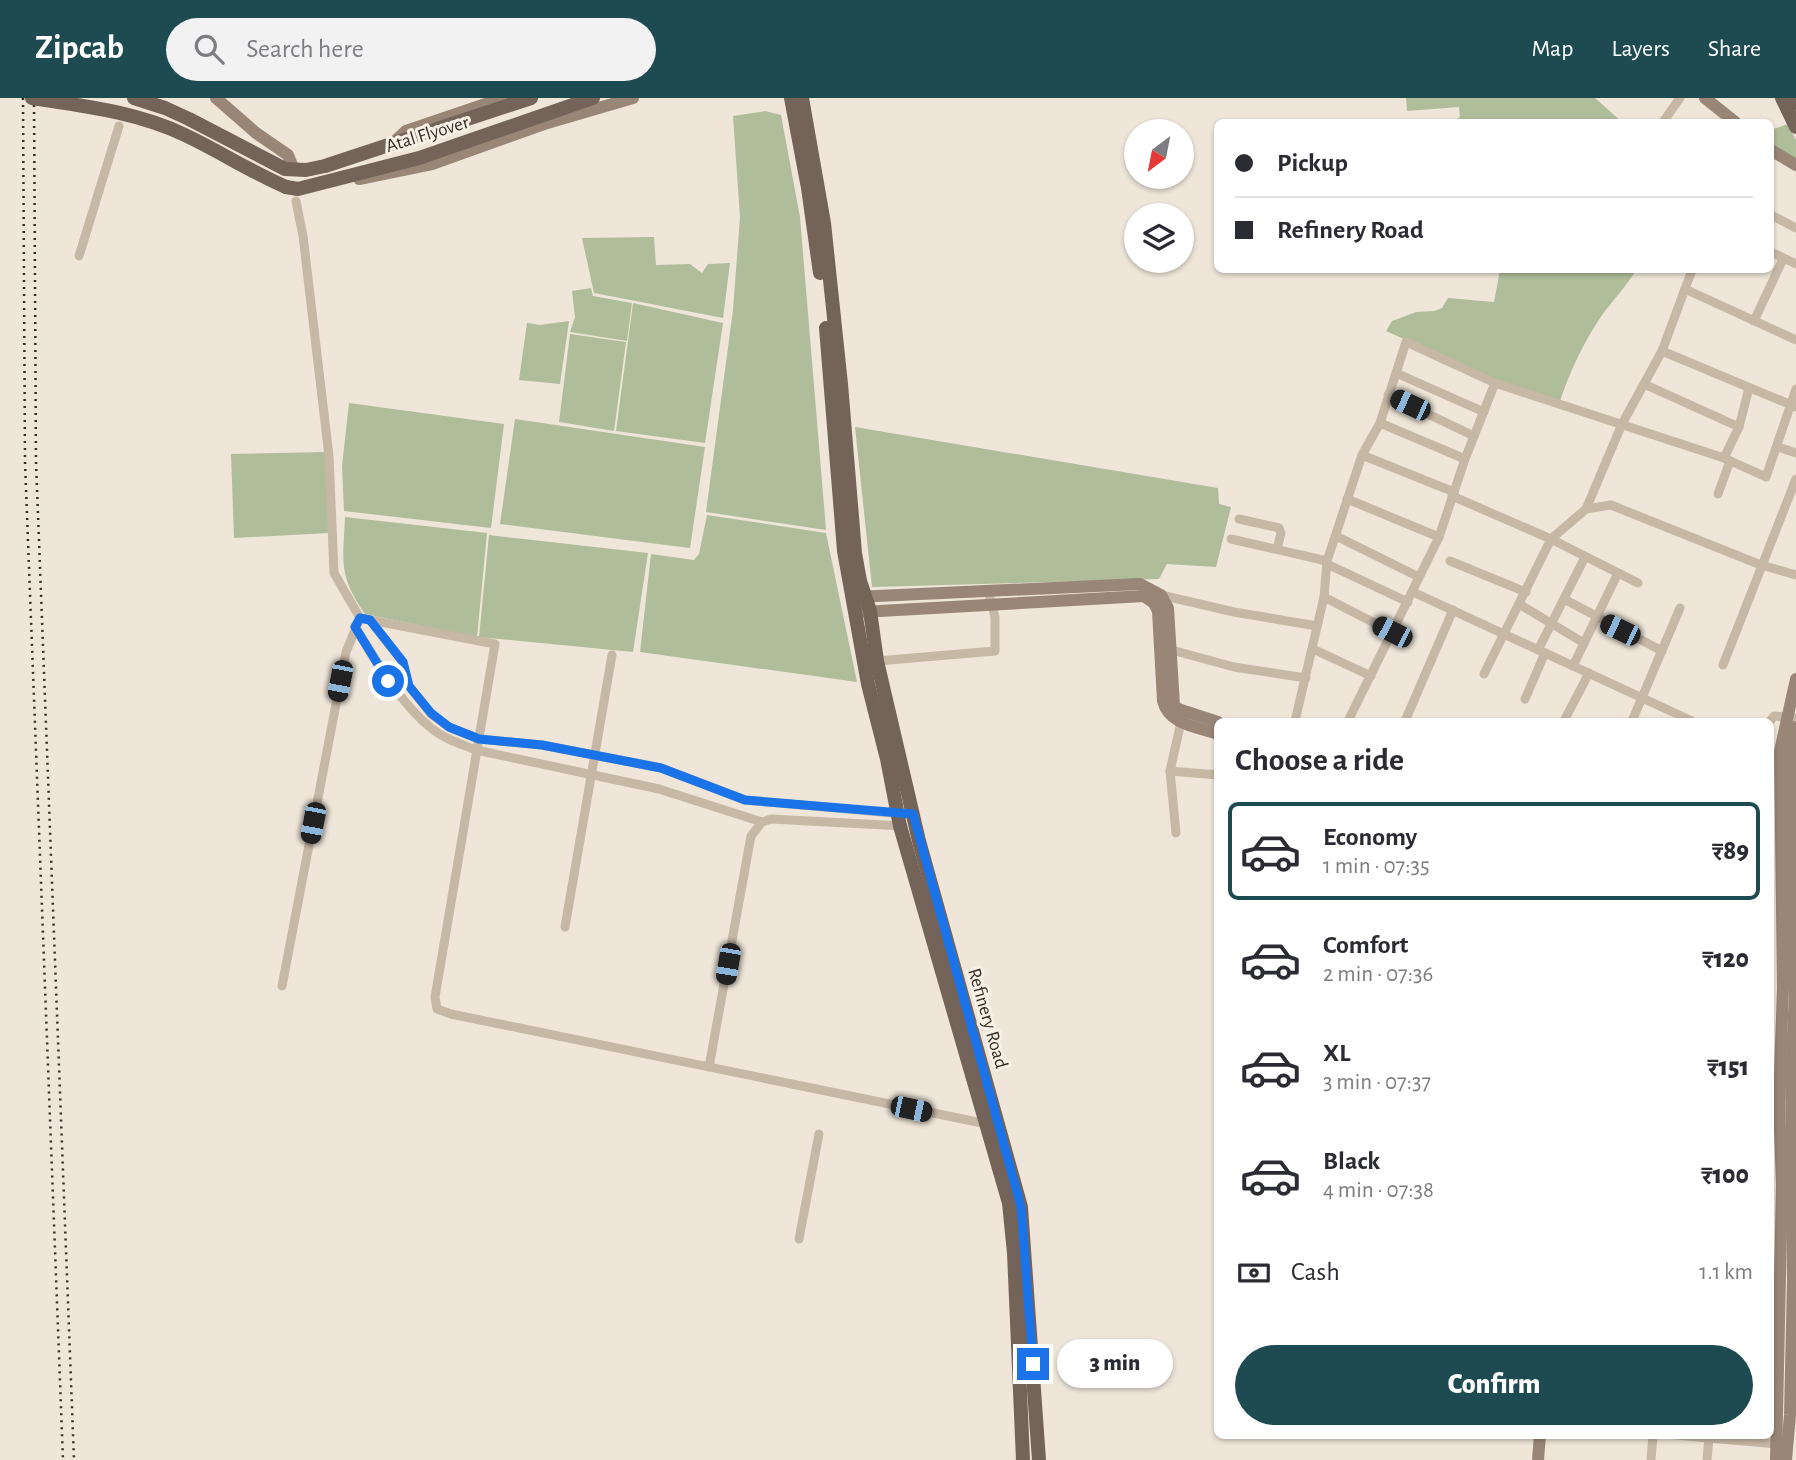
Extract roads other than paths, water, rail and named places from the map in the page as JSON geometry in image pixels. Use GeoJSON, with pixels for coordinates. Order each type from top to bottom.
{"type":"FeatureCollection","features":[{"type":"Feature","properties":{"kind":"main road"},"geometry":{"type":"LineString","coordinates":[[32,98],[94,107],[138,118],[183,134],[293,192]]}},
{"type":"Feature","properties":{"kind":"main road"},"geometry":{"type":"LineString","coordinates":[[134,98],[190,119],[272,165],[294,170]]}},
{"type":"Feature","properties":{"kind":"main road","name":"Atal Flyover"},"geometry":{"type":"LineString","coordinates":[[294,170],[325,166],[531,98]]}},
{"type":"Feature","properties":{"kind":"main road","name":"Atal Flyover"},"geometry":{"type":"LineString","coordinates":[[293,192],[419,158],[593,98]]}},
{"type":"Feature","properties":{"kind":"main road"},"geometry":{"type":"LineString","coordinates":[[791,98],[813,188]]}},
{"type":"Feature","properties":{"kind":"main road"},"geometry":{"type":"LineString","coordinates":[[802,98],[830,327],[844,551],[860,595]]}},
{"type":"Feature","properties":{"kind":"main road"},"geometry":{"type":"LineString","coordinates":[[1782,98],[1796,127]]}},
{"type":"Feature","properties":{"kind":"main road"},"geometry":{"type":"LineString","coordinates":[[1794,98],[1796,103]]}},
{"type":"Feature","properties":{"kind":"main road","name":"Refinery Road"},"geometry":{"type":"LineString","coordinates":[[860,595],[870,611],[877,662],[1006,1191],[1012,1227],[1023,1460]]}},
{"type":"Feature","properties":{"kind":"main road","name":"Refinery Road"},"geometry":{"type":"LineString","coordinates":[[860,595],[855,612],[899,820],[989,1116],[1016,1185],[1024,1221],[1039,1460]]}},
{"type":"Feature","properties":{"kind":"street"},"geometry":{"type":"LineString","coordinates":[[216,98],[256,133],[288,155],[294,170]]}},
{"type":"Feature","properties":{"kind":"street"},"geometry":{"type":"LineString","coordinates":[[393,143],[406,131],[503,98]]}},
{"type":"Feature","properties":{"kind":"street"},"geometry":{"type":"LineString","coordinates":[[351,175],[360,180],[432,164],[544,124],[633,98]]}},
{"type":"Feature","properties":{"kind":"street"},"geometry":{"type":"LineString","coordinates":[[1666,119],[1680,98]]}},
{"type":"Feature","properties":{"kind":"street"},"geometry":{"type":"LineString","coordinates":[[1704,98],[1728,119]]}},
{"type":"Feature","properties":{"kind":"street"},"geometry":{"type":"LineString","coordinates":[[79,256],[119,126]]}},
{"type":"Feature","properties":{"kind":"street"},"geometry":{"type":"LineString","coordinates":[[1774,151],[1796,166]]}},
{"type":"Feature","properties":{"kind":"street"},"geometry":{"type":"LineString","coordinates":[[293,192],[303,236],[329,456],[334,573],[362,622],[388,681],[420,718],[433,730],[452,741],[476,750],[659,789],[762,822]]}},
{"type":"Feature","properties":{"kind":"street"},"geometry":{"type":"LineString","coordinates":[[1774,217],[1796,228]]}},
{"type":"Feature","properties":{"kind":"street"},"geometry":{"type":"LineString","coordinates":[[1774,254],[1796,264]]}},
{"type":"Feature","properties":{"kind":"street"},"geometry":{"type":"LineString","coordinates":[[1754,321],[1783,259]]}},
{"type":"Feature","properties":{"kind":"street"},"geometry":{"type":"LineString","coordinates":[[1484,674],[1551,539],[1586,509],[1622,424],[1662,351],[1691,273]]}},
{"type":"Feature","properties":{"kind":"street"},"geometry":{"type":"LineString","coordinates":[[1685,289],[1796,340]]}},
{"type":"Feature","properties":{"kind":"street"},"geometry":{"type":"LineString","coordinates":[[1297,718],[1324,597],[1327,562],[1362,456],[1380,423],[1406,342],[1495,383],[1727,460],[1766,477],[1793,406],[1796,389]]}},
{"type":"Feature","properties":{"kind":"street"},"geometry":{"type":"LineString","coordinates":[[1662,351],[1793,406]]}},
{"type":"Feature","properties":{"kind":"street"},"geometry":{"type":"LineString","coordinates":[[1396,373],[1484,412]]}},
{"type":"Feature","properties":{"kind":"street"},"geometry":{"type":"LineString","coordinates":[[1350,718],[1439,537],[1465,459],[1495,383]]}},
{"type":"Feature","properties":{"kind":"street"},"geometry":{"type":"LineString","coordinates":[[1644,384],[1739,427]]}},
{"type":"Feature","properties":{"kind":"street"},"geometry":{"type":"LineString","coordinates":[[1718,494],[1749,388]]}},
{"type":"Feature","properties":{"kind":"street"},"geometry":{"type":"LineString","coordinates":[[1388,395],[1474,436]]}},
{"type":"Feature","properties":{"kind":"street"},"geometry":{"type":"LineString","coordinates":[[1380,423],[1465,459]]}},
{"type":"Feature","properties":{"kind":"street"},"geometry":{"type":"LineString","coordinates":[[1778,447],[1796,453]]}},
{"type":"Feature","properties":{"kind":"street"},"geometry":{"type":"LineString","coordinates":[[1362,456],[1551,539],[1637,583]]}},
{"type":"Feature","properties":{"kind":"street"},"geometry":{"type":"LineString","coordinates":[[1723,665],[1796,479]]}},
{"type":"Feature","properties":{"kind":"street"},"geometry":{"type":"LineString","coordinates":[[1348,499],[1439,537]]}},
{"type":"Feature","properties":{"kind":"street"},"geometry":{"type":"LineString","coordinates":[[1586,509],[1611,505],[1761,565],[1796,575]]}},
{"type":"Feature","properties":{"kind":"street"},"geometry":{"type":"LineString","coordinates":[[1239,519],[1279,528],[1281,533],[1276,549]]}},
{"type":"Feature","properties":{"kind":"street"},"geometry":{"type":"LineString","coordinates":[[1336,536],[1419,577]]}},
{"type":"Feature","properties":{"kind":"street"},"geometry":{"type":"LineString","coordinates":[[1231,539],[1327,562],[1410,597],[1453,610],[1685,718]]}},
{"type":"Feature","properties":{"kind":"street"},"geometry":{"type":"LineString","coordinates":[[1525,699],[1551,624],[1586,557]]}},
{"type":"Feature","properties":{"kind":"street"},"geometry":{"type":"LineString","coordinates":[[1450,561],[1526,592]]}},
{"type":"Feature","properties":{"kind":"street"},"geometry":{"type":"LineString","coordinates":[[1573,666],[1618,573]]}},
{"type":"Feature","properties":{"kind":"street"},"geometry":{"type":"LineString","coordinates":[[855,612],[1140,584],[1161,595],[1234,612],[1317,626]]}},
{"type":"Feature","properties":{"kind":"street"},"geometry":{"type":"LineString","coordinates":[[860,595],[1144,596],[1154,603],[1158,611],[1174,705],[1178,709],[1214,721]]}},
{"type":"Feature","properties":{"kind":"street"},"geometry":{"type":"LineString","coordinates":[[1161,595],[1168,608],[1164,706],[1170,715],[1181,722],[1214,733]]}},
{"type":"Feature","properties":{"kind":"street"},"geometry":{"type":"LineString","coordinates":[[877,662],[995,651],[995,617],[990,597]]}},
{"type":"Feature","properties":{"kind":"street"},"geometry":{"type":"LineString","coordinates":[[1324,597],[1392,632]]}},
{"type":"Feature","properties":{"kind":"street"},"geometry":{"type":"LineString","coordinates":[[1564,600],[1662,651]]}},
{"type":"Feature","properties":{"kind":"street"},"geometry":{"type":"LineString","coordinates":[[1519,604],[1584,643]]}},
{"type":"Feature","properties":{"kind":"street"},"geometry":{"type":"LineString","coordinates":[[1633,718],[1681,608]]}},
{"type":"Feature","properties":{"kind":"street"},"geometry":{"type":"LineString","coordinates":[[1406,718],[1453,610]]}},
{"type":"Feature","properties":{"kind":"street"},"geometry":{"type":"LineString","coordinates":[[362,622],[495,644],[435,998],[437,1009],[709,1067],[989,1116]]}},
{"type":"Feature","properties":{"kind":"street"},"geometry":{"type":"LineString","coordinates":[[362,622],[403,662],[409,686],[431,713],[449,727],[479,739],[542,745],[661,768],[745,800],[899,820]]}},
{"type":"Feature","properties":{"kind":"street"},"geometry":{"type":"LineString","coordinates":[[282,986],[344,657],[348,642],[362,622]]}},
{"type":"Feature","properties":{"kind":"street"},"geometry":{"type":"LineString","coordinates":[[1166,649],[1234,667],[1306,678]]}},
{"type":"Feature","properties":{"kind":"street"},"geometry":{"type":"LineString","coordinates":[[1313,649],[1371,676]]}},
{"type":"Feature","properties":{"kind":"street"},"geometry":{"type":"LineString","coordinates":[[565,926],[612,654]]}},
{"type":"Feature","properties":{"kind":"street"},"geometry":{"type":"LineString","coordinates":[[1566,718],[1589,673]]}},
{"type":"Feature","properties":{"kind":"street"},"geometry":{"type":"LineString","coordinates":[[1785,1186],[1794,1126],[1794,1054],[1786,989],[1784,752],[1792,717],[1795,684]]}},
{"type":"Feature","properties":{"kind":"street"},"geometry":{"type":"LineString","coordinates":[[1772,718],[1792,717]]}},
{"type":"Feature","properties":{"kind":"street"},"geometry":{"type":"LineString","coordinates":[[1177,833],[1170,772],[1181,722]]}},
{"type":"Feature","properties":{"kind":"street"},"geometry":{"type":"LineString","coordinates":[[1776,1460],[1783,1414],[1793,1379],[1795,1282],[1785,1211],[1785,1186],[1775,1101],[1786,989],[1794,960],[1794,796],[1784,752],[1796,727]]}},
{"type":"Feature","properties":{"kind":"street"},"geometry":{"type":"LineString","coordinates":[[1170,772],[1214,775]]}},
{"type":"Feature","properties":{"kind":"street"},"geometry":{"type":"LineString","coordinates":[[709,1067],[751,836],[762,822],[771,819],[914,819]]}},
{"type":"Feature","properties":{"kind":"street"},"geometry":{"type":"LineString","coordinates":[[799,1239],[819,1134]]}},
{"type":"Feature","properties":{"kind":"street"},"geometry":{"type":"LineString","coordinates":[[1785,1211],[1775,1272],[1786,1460]]}},
{"type":"Feature","properties":{"kind":"street"},"geometry":{"type":"LineString","coordinates":[[1775,1272],[1795,1282]]}},
{"type":"Feature","properties":{"kind":"street"},"geometry":{"type":"LineString","coordinates":[[1538,1460],[1540,1439]]}},
{"type":"Feature","properties":{"kind":"street"},"geometry":{"type":"LineString","coordinates":[[1651,1460],[1653,1439]]}},
{"type":"Feature","properties":{"kind":"street"},"geometry":{"type":"LineString","coordinates":[[1707,1460],[1709,1439]]}},
{"type":"Feature","properties":{"kind":"street"},"geometry":{"type":"LineString","coordinates":[[1743,1439],[1777,1444]]}},
{"type":"Feature","properties":{"kind":"railway"},"geometry":{"type":"LineString","coordinates":[[23,98],[25,462],[63,1460]]}},
{"type":"Feature","properties":{"kind":"railway"},"geometry":{"type":"LineString","coordinates":[[34,98],[36,462],[74,1460]]}}]}
